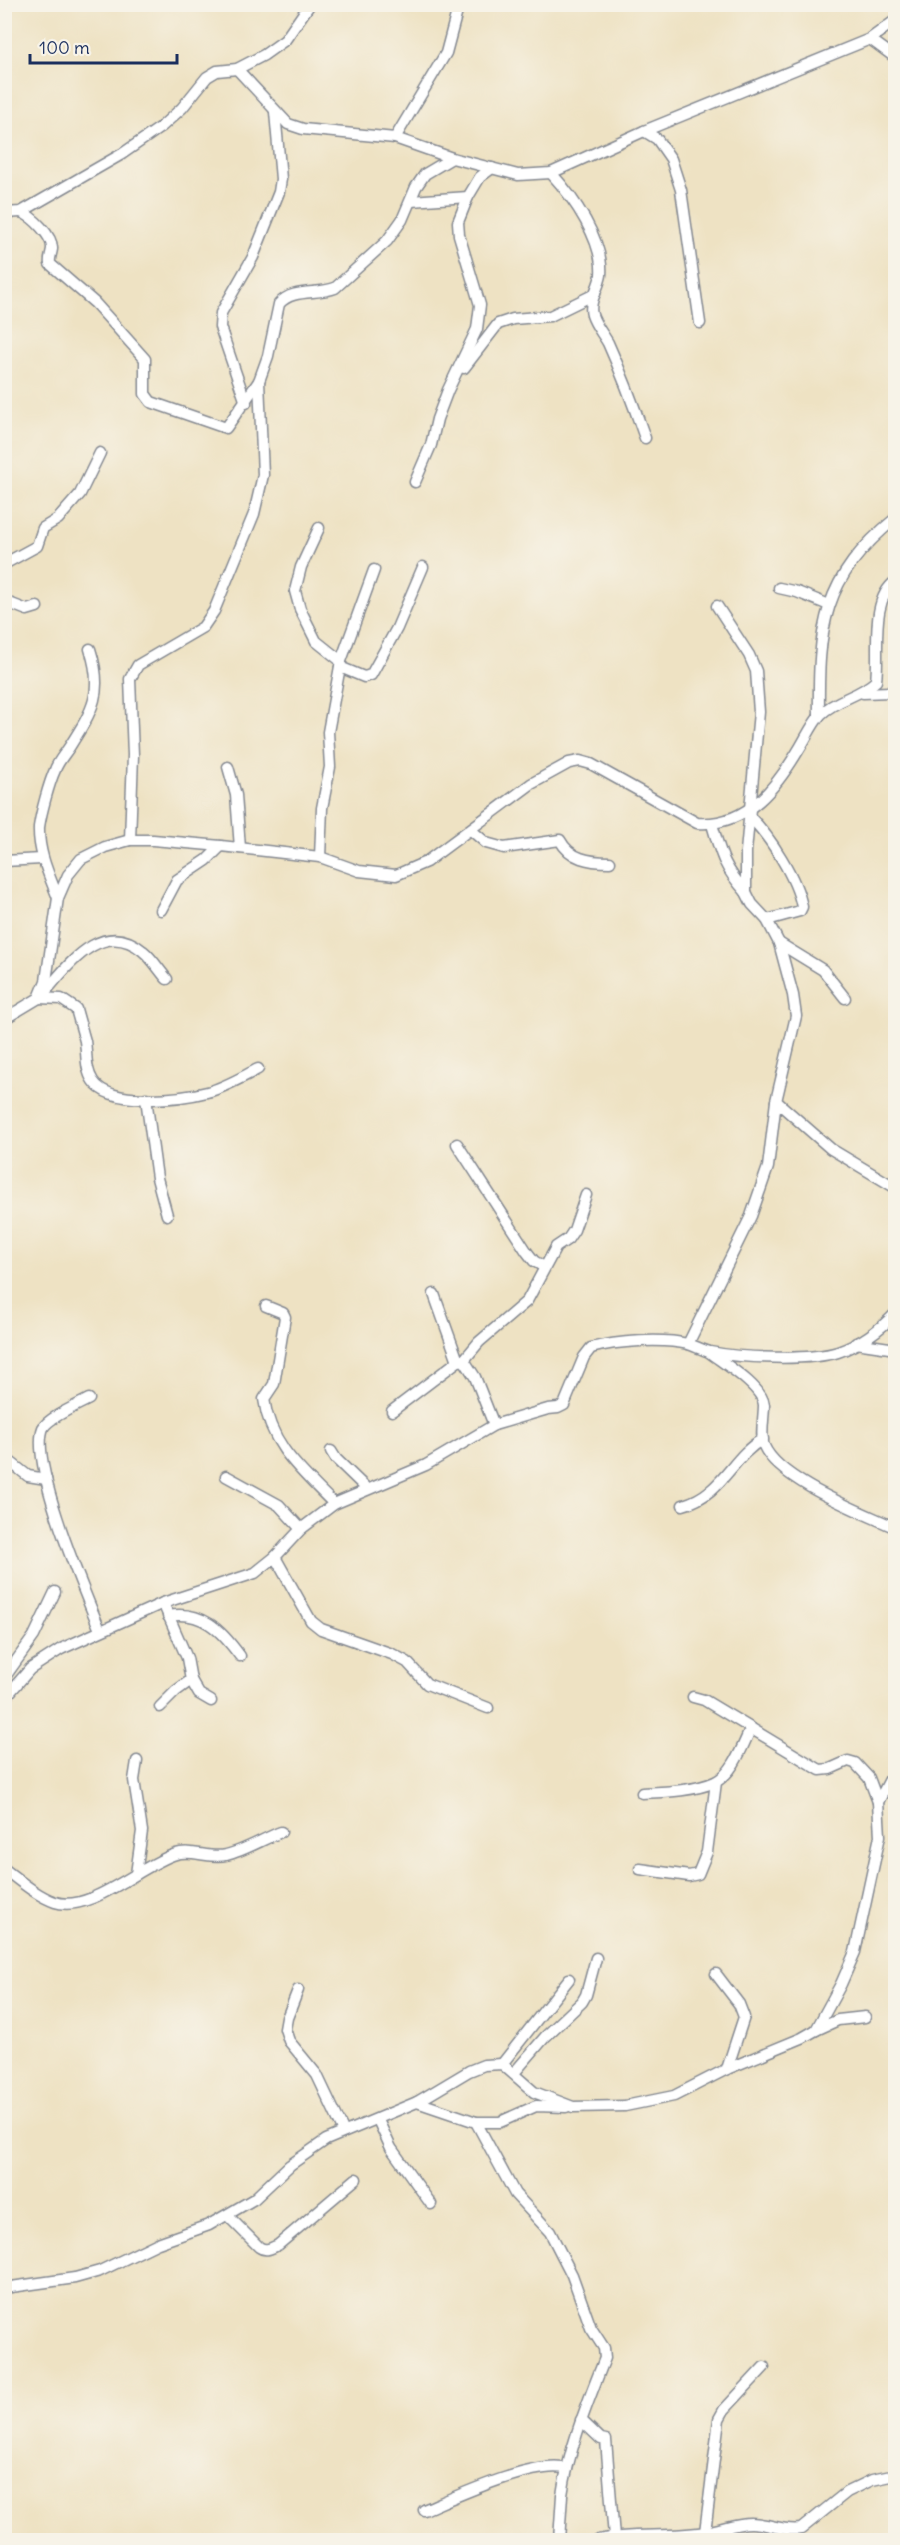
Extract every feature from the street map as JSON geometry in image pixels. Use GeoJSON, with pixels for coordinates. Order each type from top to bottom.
{"type":"FeatureCollection","features":[{"type":"Feature","properties":{"kind":"street"},"geometry":{"type":"LineString","coordinates":[[21,212],[122,154],[161,127],[182,108],[207,77],[217,71],[237,69],[264,56],[285,40],[310,4]]}},
{"type":"Feature","properties":{"kind":"street"},"geometry":{"type":"LineString","coordinates":[[395,138],[446,53],[459,4]]}},
{"type":"Feature","properties":{"kind":"street"},"geometry":{"type":"LineString","coordinates":[[237,69],[288,124],[303,129],[395,138],[452,158],[518,175],[551,173],[644,131],[870,39],[896,20]]}},
{"type":"Feature","properties":{"kind":"street"},"geometry":{"type":"LineString","coordinates":[[870,39],[896,58]]}},
{"type":"Feature","properties":{"kind":"street"},"geometry":{"type":"LineString","coordinates":[[246,403],[220,327],[221,314],[253,257],[279,192],[281,179],[275,112]]}},
{"type":"Feature","properties":{"kind":"street"},"geometry":{"type":"LineString","coordinates":[[644,131],[657,139],[671,159],[681,190],[699,323]]}},
{"type":"Feature","properties":{"kind":"street"},"geometry":{"type":"LineString","coordinates":[[4,213],[21,212],[38,222],[51,243],[50,264],[95,303],[145,359],[145,394],[151,402],[226,428],[260,381],[279,304],[285,297],[293,294],[326,292],[335,288],[387,241],[402,220],[416,187],[425,174],[452,158]]}},
{"type":"Feature","properties":{"kind":"street"},"geometry":{"type":"LineString","coordinates":[[415,482],[431,445],[437,419],[448,390],[477,329],[480,305],[458,222],[468,196],[480,177],[492,168]]}},
{"type":"Feature","properties":{"kind":"street"},"geometry":{"type":"LineString","coordinates":[[551,173],[579,208],[598,248],[601,274],[592,315],[607,341],[628,389],[645,438]]}},
{"type":"Feature","properties":{"kind":"street"},"geometry":{"type":"LineString","coordinates":[[411,201],[468,196]]}},
{"type":"Feature","properties":{"kind":"street"},"geometry":{"type":"LineString","coordinates":[[448,390],[498,324],[513,319],[550,316],[595,294]]}},
{"type":"Feature","properties":{"kind":"street"},"geometry":{"type":"LineString","coordinates":[[130,840],[133,755],[130,679],[138,665],[203,627],[214,611],[254,514],[262,475],[260,381]]}},
{"type":"Feature","properties":{"kind":"street"},"geometry":{"type":"LineString","coordinates":[[4,564],[36,546],[43,528],[58,519],[80,494],[100,453]]}},
{"type":"Feature","properties":{"kind":"street"},"geometry":{"type":"LineString","coordinates":[[819,716],[818,657],[823,622],[829,605],[848,567],[865,546],[896,518]]}},
{"type":"Feature","properties":{"kind":"street"},"geometry":{"type":"LineString","coordinates":[[319,528],[301,567],[295,591],[300,609],[316,641],[341,664],[364,677],[371,675],[397,628],[423,567]]}},
{"type":"Feature","properties":{"kind":"street"},"geometry":{"type":"LineString","coordinates":[[320,857],[322,808],[330,766],[328,732],[341,664],[374,570]]}},
{"type":"Feature","properties":{"kind":"street"},"geometry":{"type":"LineString","coordinates":[[863,693],[876,681],[878,607],[887,587],[896,580]]}},
{"type":"Feature","properties":{"kind":"street"},"geometry":{"type":"LineString","coordinates":[[779,588],[797,592],[829,605]]}},
{"type":"Feature","properties":{"kind":"street"},"geometry":{"type":"LineString","coordinates":[[4,601],[27,610],[37,607]]}},
{"type":"Feature","properties":{"kind":"street"},"geometry":{"type":"LineString","coordinates":[[717,606],[749,655],[756,671],[759,712],[746,892]]}},
{"type":"Feature","properties":{"kind":"street"},"geometry":{"type":"LineString","coordinates":[[58,898],[42,859],[39,827],[55,769],[90,714],[95,701],[98,684],[90,649]]}},
{"type":"Feature","properties":{"kind":"street"},"geometry":{"type":"LineString","coordinates":[[39,998],[46,981],[58,898],[68,875],[81,859],[105,847],[130,840],[221,846],[320,857],[359,871],[396,875],[426,862],[531,784],[569,763],[580,761],[591,764],[681,816],[697,823],[712,824],[750,813],[781,780],[819,716],[834,704],[863,693],[890,692],[896,694]]}},
{"type":"Feature","properties":{"kind":"street"},"geometry":{"type":"LineString","coordinates":[[228,767],[236,795],[240,848]]}},
{"type":"Feature","properties":{"kind":"street"},"geometry":{"type":"LineString","coordinates":[[750,813],[786,866],[802,907],[800,912],[767,920]]}},
{"type":"Feature","properties":{"kind":"street"},"geometry":{"type":"LineString","coordinates":[[688,1344],[751,1216],[768,1167],[776,1101],[796,1016],[794,995],[779,943],[767,920],[752,904],[746,892],[731,876],[722,861],[712,824]]}},
{"type":"Feature","properties":{"kind":"street"},"geometry":{"type":"LineString","coordinates":[[471,830],[486,843],[504,848],[560,840],[566,852],[580,858],[610,862]]}},
{"type":"Feature","properties":{"kind":"street"},"geometry":{"type":"LineString","coordinates":[[161,910],[177,880],[207,860],[221,846]]}},
{"type":"Feature","properties":{"kind":"street"},"geometry":{"type":"LineString","coordinates":[[4,861],[42,859]]}},
{"type":"Feature","properties":{"kind":"street"},"geometry":{"type":"LineString","coordinates":[[4,1019],[39,998],[85,949],[95,943],[121,941],[143,951],[167,979]]}},
{"type":"Feature","properties":{"kind":"street"},"geometry":{"type":"LineString","coordinates":[[779,943],[823,970],[845,998]]}},
{"type":"Feature","properties":{"kind":"street"},"geometry":{"type":"LineString","coordinates":[[39,998],[61,999],[76,1009],[85,1042],[88,1071],[99,1089],[118,1097],[166,1099],[208,1092],[258,1069]]}},
{"type":"Feature","properties":{"kind":"street"},"geometry":{"type":"LineString","coordinates":[[146,1098],[157,1178],[167,1215]]}},
{"type":"Feature","properties":{"kind":"street"},"geometry":{"type":"LineString","coordinates":[[776,1101],[831,1149],[896,1188]]}},
{"type":"Feature","properties":{"kind":"street"},"geometry":{"type":"LineString","coordinates":[[457,1144],[527,1252],[544,1267]]}},
{"type":"Feature","properties":{"kind":"street"},"geometry":{"type":"LineString","coordinates":[[392,1411],[461,1360],[527,1301],[556,1247],[568,1239],[574,1230],[586,1195]]}},
{"type":"Feature","properties":{"kind":"street"},"geometry":{"type":"LineString","coordinates":[[434,1294],[461,1360],[475,1377],[494,1425]]}},
{"type":"Feature","properties":{"kind":"street"},"geometry":{"type":"LineString","coordinates":[[267,1306],[283,1312],[285,1317],[274,1384],[264,1399],[266,1413],[284,1452],[334,1504]]}},
{"type":"Feature","properties":{"kind":"street"},"geometry":{"type":"LineString","coordinates":[[708,1352],[753,1356],[798,1356],[837,1352],[856,1343],[896,1313]]}},
{"type":"Feature","properties":{"kind":"street"},"geometry":{"type":"LineString","coordinates":[[4,1699],[30,1669],[61,1649],[163,1603],[255,1574],[275,1557],[300,1529],[334,1504],[367,1489],[398,1479],[494,1425],[564,1405],[584,1357],[591,1348],[651,1342],[688,1344],[708,1352],[758,1390],[764,1401],[763,1445],[772,1459],[816,1493],[896,1528]]}},
{"type":"Feature","properties":{"kind":"street"},"geometry":{"type":"LineString","coordinates":[[856,1343],[896,1349]]}},
{"type":"Feature","properties":{"kind":"street"},"geometry":{"type":"LineString","coordinates":[[89,1399],[47,1422],[41,1437],[46,1479],[69,1555],[100,1630]]}},
{"type":"Feature","properties":{"kind":"street"},"geometry":{"type":"LineString","coordinates":[[683,1505],[697,1502],[712,1492],[752,1445],[763,1439]]}},
{"type":"Feature","properties":{"kind":"street"},"geometry":{"type":"LineString","coordinates":[[331,1451],[336,1459],[367,1489]]}},
{"type":"Feature","properties":{"kind":"street"},"geometry":{"type":"LineString","coordinates":[[4,1457],[28,1476],[46,1479]]}},
{"type":"Feature","properties":{"kind":"street"},"geometry":{"type":"LineString","coordinates":[[226,1476],[279,1505],[300,1529]]}},
{"type":"Feature","properties":{"kind":"street"},"geometry":{"type":"LineString","coordinates":[[275,1557],[311,1621],[321,1629],[392,1654],[407,1662],[426,1684],[488,1708]]}},
{"type":"Feature","properties":{"kind":"street"},"geometry":{"type":"LineString","coordinates":[[4,1678],[33,1636],[55,1592]]}},
{"type":"Feature","properties":{"kind":"street"},"geometry":{"type":"LineString","coordinates":[[163,1603],[188,1658],[190,1680],[199,1694],[211,1701]]}},
{"type":"Feature","properties":{"kind":"street"},"geometry":{"type":"LineString","coordinates":[[168,1616],[195,1615],[210,1623],[225,1636],[240,1656]]}},
{"type":"Feature","properties":{"kind":"street"},"geometry":{"type":"LineString","coordinates":[[160,1707],[176,1690],[190,1680]]}},
{"type":"Feature","properties":{"kind":"street"},"geometry":{"type":"LineString","coordinates":[[693,1697],[704,1700],[820,1770],[830,1769],[848,1761],[855,1762],[869,1778],[878,1802],[880,1836],[855,1952],[816,2030]]}},
{"type":"Feature","properties":{"kind":"street"},"geometry":{"type":"LineString","coordinates":[[640,1869],[689,1876],[698,1874],[707,1852],[716,1782],[734,1762],[751,1728]]}},
{"type":"Feature","properties":{"kind":"street"},"geometry":{"type":"LineString","coordinates":[[136,1874],[142,1831],[134,1780],[137,1761]]}},
{"type":"Feature","properties":{"kind":"street"},"geometry":{"type":"LineString","coordinates":[[878,1802],[894,1773]]}},
{"type":"Feature","properties":{"kind":"street"},"geometry":{"type":"LineString","coordinates":[[642,1793],[670,1791],[716,1782]]}},
{"type":"Feature","properties":{"kind":"street"},"geometry":{"type":"LineString","coordinates":[[4,1869],[55,1902],[73,1904],[101,1893],[163,1858],[180,1852],[203,1856],[225,1856],[281,1832]]}},
{"type":"Feature","properties":{"kind":"street"},"geometry":{"type":"LineString","coordinates":[[514,2073],[544,2037],[582,2002],[596,1958]]}},
{"type":"Feature","properties":{"kind":"street"},"geometry":{"type":"LineString","coordinates":[[716,1974],[739,2004],[744,2017],[727,2068]]}},
{"type":"Feature","properties":{"kind":"street"},"geometry":{"type":"LineString","coordinates":[[502,2064],[569,1979]]}},
{"type":"Feature","properties":{"kind":"street"},"geometry":{"type":"LineString","coordinates":[[298,1990],[285,2029],[289,2041],[317,2075],[344,2132]]}},
{"type":"Feature","properties":{"kind":"street"},"geometry":{"type":"LineString","coordinates":[[417,2102],[476,2122],[500,2122],[536,2106],[625,2106],[652,2102],[674,2096],[727,2068],[802,2038],[838,2020],[865,2017]]}},
{"type":"Feature","properties":{"kind":"street"},"geometry":{"type":"LineString","coordinates":[[4,2288],[75,2278],[100,2271],[158,2243],[228,2216],[254,2199],[290,2165],[326,2140],[417,2102],[469,2071],[484,2065],[502,2064],[534,2092],[573,2107]]}},
{"type":"Feature","properties":{"kind":"street"},"geometry":{"type":"LineString","coordinates":[[378,2120],[391,2148],[431,2204]]}},
{"type":"Feature","properties":{"kind":"street"},"geometry":{"type":"LineString","coordinates":[[476,2122],[515,2194],[549,2232],[572,2275],[591,2328],[604,2348],[605,2358],[581,2420],[567,2469],[559,2541]]}},
{"type":"Feature","properties":{"kind":"street"},"geometry":{"type":"LineString","coordinates":[[228,2216],[259,2247],[263,2250],[270,2249],[278,2245],[356,2179]]}},
{"type":"Feature","properties":{"kind":"street"},"geometry":{"type":"LineString","coordinates":[[705,2532],[719,2419],[724,2410],[764,2367]]}},
{"type":"Feature","properties":{"kind":"street"},"geometry":{"type":"LineString","coordinates":[[581,2420],[601,2439],[606,2440],[614,2537]]}},
{"type":"Feature","properties":{"kind":"street"},"geometry":{"type":"LineString","coordinates":[[424,2510],[489,2483],[548,2467],[567,2469]]}},
{"type":"Feature","properties":{"kind":"street"},"geometry":{"type":"LineString","coordinates":[[598,2541],[614,2537],[693,2537],[705,2532],[747,2523],[760,2523],[792,2531],[801,2529],[847,2492],[872,2480],[896,2475]]}}]}
